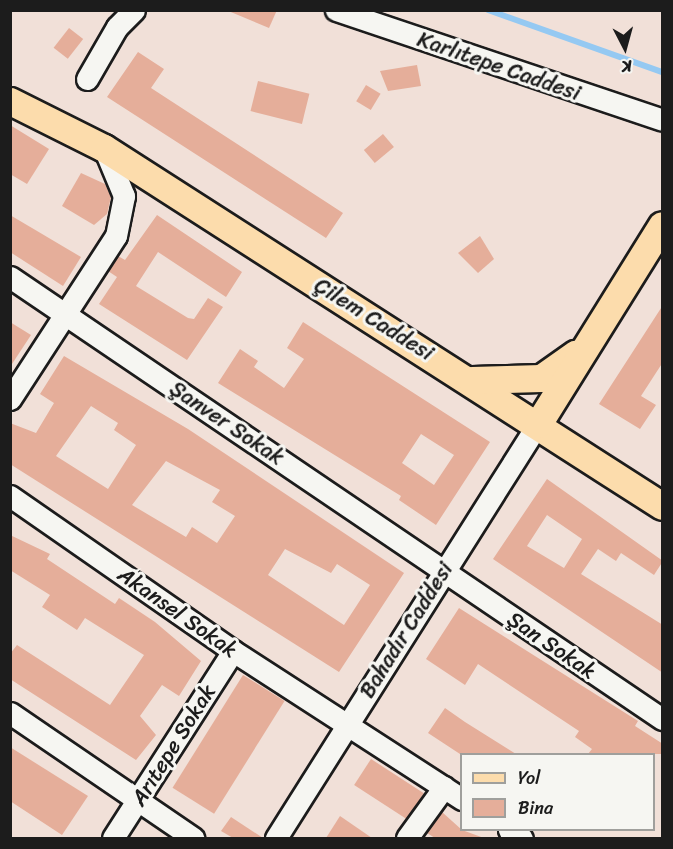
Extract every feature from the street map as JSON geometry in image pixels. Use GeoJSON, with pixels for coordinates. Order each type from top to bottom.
{"type":"FeatureCollection","features":[{"type":"Feature","properties":{"kind":"main road","name":"Çilem Caddesi"},"geometry":{"type":"LineString","coordinates":[[10,101],[93,142],[470,379],[663,506]]}},
{"type":"Feature","properties":{"kind":"main road"},"geometry":{"type":"LineString","coordinates":[[538,424],[663,225]]}},
{"type":"Feature","properties":{"kind":"main road"},"geometry":{"type":"LineString","coordinates":[[470,379],[541,378],[570,360],[592,336]]}},
{"type":"Feature","properties":{"kind":"street"},"geometry":{"type":"LineString","coordinates":[[87,79],[117,27],[134,10]]}},
{"type":"Feature","properties":{"kind":"street","name":"Karlıtepe Caddesi"},"geometry":{"type":"LineString","coordinates":[[336,10],[663,120]]}},
{"type":"Feature","properties":{"kind":"street"},"geometry":{"type":"LineString","coordinates":[[10,399],[68,315],[116,236],[123,208],[118,175],[93,142]]}},
{"type":"Feature","properties":{"kind":"street","name":"Şanver Sokak"},"geometry":{"type":"LineString","coordinates":[[10,277],[442,571]]}},
{"type":"Feature","properties":{"kind":"street","name":"Bahadır Caddesi"},"geometry":{"type":"LineString","coordinates":[[276,838],[442,571],[538,424]]}},
{"type":"Feature","properties":{"kind":"street","name":"Akansel Sokak"},"geometry":{"type":"LineString","coordinates":[[10,496],[232,651],[460,798]]}},
{"type":"Feature","properties":{"kind":"street","name":"Şan Sokak"},"geometry":{"type":"LineString","coordinates":[[442,571],[663,719]]}},
{"type":"Feature","properties":{"kind":"street","name":"Arıtepe Sokak"},"geometry":{"type":"LineString","coordinates":[[113,838],[232,651]]}},
{"type":"Feature","properties":{"kind":"street"},"geometry":{"type":"LineString","coordinates":[[10,713],[137,802],[193,838]]}},
{"type":"Feature","properties":{"kind":"street"},"geometry":{"type":"LineString","coordinates":[[407,838],[444,787]]}},
{"type":"Feature","properties":{"kind":"building"},"geometry":{"type":"Polygon","coordinates":[[[226,10],[277,10],[269,28],[226,10]]]}},
{"type":"Feature","properties":{"kind":"building"},"geometry":{"type":"Polygon","coordinates":[[[69,28],[83,39],[68,59],[54,48],[69,28]]]}},
{"type":"Feature","properties":{"kind":"building"},"geometry":{"type":"Polygon","coordinates":[[[138,52],[164,69],[151,88],[343,213],[326,238],[107,97],[138,52]]]}},
{"type":"Feature","properties":{"kind":"building"},"geometry":{"type":"Polygon","coordinates":[[[417,65],[421,86],[388,91],[380,71],[417,65]]]}},
{"type":"Feature","properties":{"kind":"building"},"geometry":{"type":"Polygon","coordinates":[[[258,81],[309,94],[302,124],[251,111],[258,81]]]}},
{"type":"Feature","properties":{"kind":"building"},"geometry":{"type":"Polygon","coordinates":[[[366,85],[381,94],[371,110],[356,101],[366,85]]]}},
{"type":"Feature","properties":{"kind":"building"},"geometry":{"type":"Polygon","coordinates":[[[10,125],[49,149],[27,184],[10,174],[10,125]]]}},
{"type":"Feature","properties":{"kind":"building"},"geometry":{"type":"Polygon","coordinates":[[[383,134],[394,147],[375,163],[364,150],[383,134]]]}},
{"type":"Feature","properties":{"kind":"building"},"geometry":{"type":"Polygon","coordinates":[[[81,173],[105,184],[111,197],[107,214],[94,225],[62,206],[81,173]]]}},
{"type":"Feature","properties":{"kind":"building"},"geometry":{"type":"Polygon","coordinates":[[[10,215],[81,257],[63,286],[10,252],[10,215]]]}},
{"type":"Feature","properties":{"kind":"building"},"geometry":{"type":"Polygon","coordinates":[[[157,215],[242,272],[226,297],[158,252],[136,286],[188,318],[194,319],[208,298],[223,307],[187,360],[99,304],[117,277],[108,271],[118,256],[125,260],[157,215]]]}},
{"type":"Feature","properties":{"kind":"building"},"geometry":{"type":"Polygon","coordinates":[[[480,236],[494,259],[478,273],[458,253],[480,236]]]}},
{"type":"Feature","properties":{"kind":"building"},"geometry":{"type":"Polygon","coordinates":[[[663,305],[663,362],[641,396],[656,405],[640,429],[599,404],[663,305]]]}},
{"type":"Feature","properties":{"kind":"building"},"geometry":{"type":"Polygon","coordinates":[[[10,322],[31,335],[10,367],[10,322]]]}},
{"type":"Feature","properties":{"kind":"building"},"geometry":{"type":"Polygon","coordinates":[[[303,322],[490,442],[436,525],[399,500],[401,496],[218,383],[240,349],[258,361],[254,367],[284,388],[304,359],[287,348],[303,322]],[[421,434],[402,463],[434,485],[454,455],[421,434]]]}},
{"type":"Feature","properties":{"kind":"building"},"geometry":{"type":"Polygon","coordinates":[[[64,356],[188,429],[404,573],[339,672],[10,464],[10,423],[36,433],[54,403],[40,394],[64,356]],[[91,406],[56,456],[108,489],[136,445],[114,430],[118,423],[91,406]],[[166,461],[132,505],[186,537],[192,527],[217,543],[235,516],[212,502],[220,490],[166,461]],[[285,549],[268,575],[344,625],[370,585],[337,564],[331,573],[285,549]]]}},
{"type":"Feature","properties":{"kind":"building"},"geometry":{"type":"Polygon","coordinates":[[[547,479],[663,561],[654,575],[621,553],[616,561],[598,549],[581,574],[663,625],[663,673],[493,559],[547,479]],[[547,515],[527,546],[564,568],[582,539],[547,515]]]}},
{"type":"Feature","properties":{"kind":"building"},"geometry":{"type":"Polygon","coordinates":[[[10,535],[50,554],[47,559],[115,604],[119,598],[155,622],[201,661],[179,696],[162,685],[140,716],[156,735],[136,760],[10,679],[10,654],[17,645],[110,705],[144,655],[85,618],[77,630],[42,607],[50,595],[10,570],[10,535]]]}},
{"type":"Feature","properties":{"kind":"building"},"geometry":{"type":"Polygon","coordinates":[[[459,608],[638,721],[635,726],[663,744],[663,754],[589,753],[592,749],[575,737],[579,731],[478,664],[465,685],[426,659],[459,608]]]}},
{"type":"Feature","properties":{"kind":"building"},"geometry":{"type":"Polygon","coordinates":[[[243,675],[285,701],[214,814],[173,788],[243,675]]]}},
{"type":"Feature","properties":{"kind":"building"},"geometry":{"type":"Polygon","coordinates":[[[445,708],[514,753],[460,754],[428,733],[445,708]]]}},
{"type":"Feature","properties":{"kind":"building"},"geometry":{"type":"Polygon","coordinates":[[[10,747],[88,796],[62,835],[10,801],[10,747]]]}},
{"type":"Feature","properties":{"kind":"building"},"geometry":{"type":"Polygon","coordinates":[[[371,759],[424,793],[407,819],[354,785],[371,759]]]}},
{"type":"Feature","properties":{"kind":"building"},"geometry":{"type":"Polygon","coordinates":[[[442,812],[460,828],[460,831],[484,838],[435,838],[427,833],[442,812]]]}},
{"type":"Feature","properties":{"kind":"building"},"geometry":{"type":"Polygon","coordinates":[[[340,816],[372,838],[326,838],[340,816]]]}},
{"type":"Feature","properties":{"kind":"building"},"geometry":{"type":"Polygon","coordinates":[[[231,817],[263,838],[233,838],[221,831],[231,817]]]}},
{"type":"Feature","properties":{"kind":"waterway"},"geometry":{"type":"LineString","coordinates":[[488,10],[662,72]]}}]}
